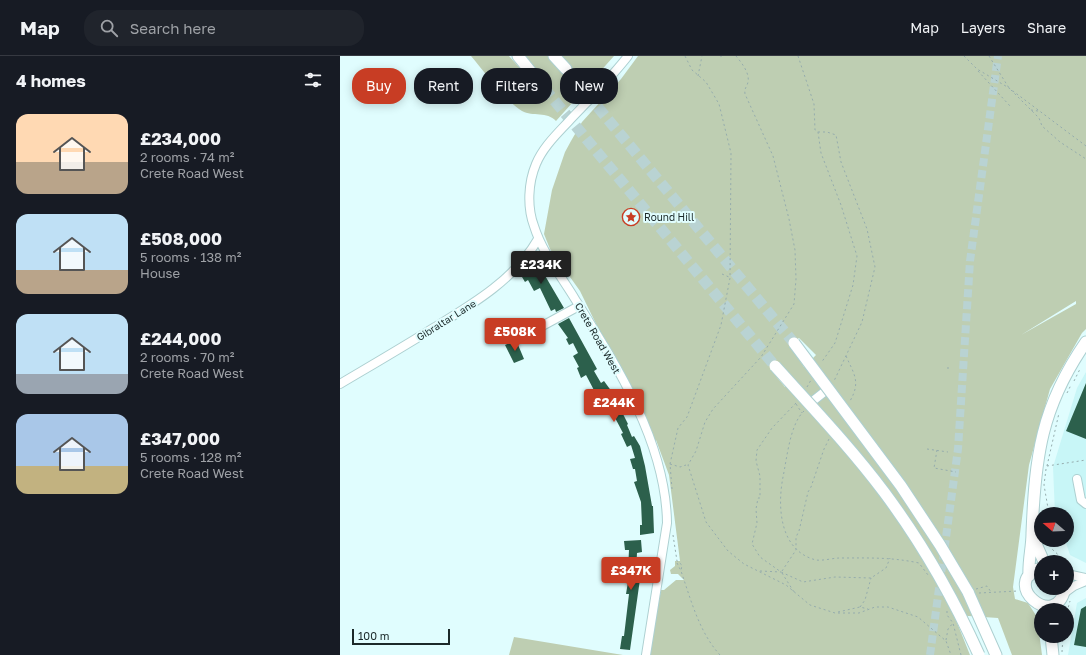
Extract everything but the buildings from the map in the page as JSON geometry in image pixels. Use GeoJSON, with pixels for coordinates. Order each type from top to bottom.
{"type":"FeatureCollection","features":[{"type":"Feature","properties":{"kind":"highway"},"geometry":{"type":"LineString","coordinates":[[518,56],[528,68]]}},
{"type":"Feature","properties":{"kind":"highway"},"geometry":{"type":"LineString","coordinates":[[554,56],[565,68]]}},
{"type":"Feature","properties":{"kind":"highway"},"geometry":{"type":"LineString","coordinates":[[1035,603],[1031,599],[1026,590],[1029,576],[1029,556],[1032,537],[1036,465],[1044,427],[1062,383],[1086,342]]}},
{"type":"Feature","properties":{"kind":"highway"},"geometry":{"type":"LineString","coordinates":[[794,343],[830,388],[901,486],[930,530],[968,592],[996,655]]}},
{"type":"Feature","properties":{"kind":"highway"},"geometry":{"type":"LineString","coordinates":[[775,366],[807,409],[853,453],[914,534],[954,601],[978,655]]}},
{"type":"Feature","properties":{"kind":"highway"},"geometry":{"type":"LineString","coordinates":[[1032,537],[1041,555]]}},
{"type":"Feature","properties":{"kind":"highway"},"geometry":{"type":"LineString","coordinates":[[1029,576],[1034,573]]}},
{"type":"Feature","properties":{"kind":"highway"},"geometry":{"type":"LineString","coordinates":[[1054,603],[1064,595]]}},
{"type":"Feature","properties":{"kind":"highway"},"geometry":{"type":"LineString","coordinates":[[1053,643],[1056,653]]}},
{"type":"Feature","properties":{"kind":"street","name":"Crete Road West"},"geometry":{"type":"LineString","coordinates":[[628,56],[549,143],[536,164],[530,187],[530,209],[538,239],[612,360],[640,417],[656,454],[665,488],[667,523],[646,655]]}},
{"type":"Feature","properties":{"kind":"street","name":"Gibraltar Lane"},"geometry":{"type":"LineString","coordinates":[[340,384],[469,306],[510,276],[530,253],[538,239]]}},
{"type":"Feature","properties":{"kind":"street"},"geometry":{"type":"LineString","coordinates":[[533,331],[579,306]]}},
{"type":"Feature","properties":{"kind":"street"},"geometry":{"type":"LineString","coordinates":[[807,409],[830,388]]}},
{"type":"Feature","properties":{"kind":"street"},"geometry":{"type":"LineString","coordinates":[[1077,479],[1081,500],[1086,504]]}},
{"type":"Feature","properties":{"kind":"street"},"geometry":{"type":"LineString","coordinates":[[1074,576],[1086,580]]}},
{"type":"Feature","properties":{"kind":"street"},"geometry":{"type":"LineString","coordinates":[[1074,586],[1086,580]]}},
{"type":"Feature","properties":{"kind":"path"},"geometry":{"type":"LineString","coordinates":[[672,490],[670,464],[678,428],[687,417],[721,325],[730,278],[731,153],[719,104],[706,82],[692,70],[685,56]]}},
{"type":"Feature","properties":{"kind":"path"},"geometry":{"type":"LineString","coordinates":[[698,76],[702,56]]}},
{"type":"Feature","properties":{"kind":"path"},"geometry":{"type":"LineString","coordinates":[[670,464],[680,467],[688,464],[696,451],[705,422],[713,409],[761,357],[794,304],[796,272],[795,250],[789,219],[773,156],[745,94],[744,89],[748,81],[746,71],[736,56]]}},
{"type":"Feature","properties":{"kind":"path"},"geometry":{"type":"LineString","coordinates":[[964,56],[1010,106]]}},
{"type":"Feature","properties":{"kind":"path"},"geometry":{"type":"LineString","coordinates":[[989,56],[1009,88],[1038,118],[1042,126],[1060,142],[1086,159]]}},
{"type":"Feature","properties":{"kind":"path"},"geometry":{"type":"LineString","coordinates":[[976,69],[1009,88],[1086,146]]}},
{"type":"Feature","properties":{"kind":"path"},"geometry":{"type":"LineString","coordinates":[[1030,110],[1039,111]]}},
{"type":"Feature","properties":{"kind":"path"},"geometry":{"type":"LineString","coordinates":[[1038,125],[1042,126]]}},
{"type":"Feature","properties":{"kind":"path"},"geometry":{"type":"LineString","coordinates":[[818,132],[836,135],[841,162],[867,229],[874,267],[862,322],[830,388]]}},
{"type":"Feature","properties":{"kind":"path"},"geometry":{"type":"LineString","coordinates":[[722,274],[730,278]]}},
{"type":"Feature","properties":{"kind":"path"},"geometry":{"type":"LineString","coordinates":[[846,356],[856,376],[854,394],[851,401]]}},
{"type":"Feature","properties":{"kind":"path"},"geometry":{"type":"LineString","coordinates":[[1066,396],[1083,363]]}},
{"type":"Feature","properties":{"kind":"path"},"geometry":{"type":"LineString","coordinates":[[948,367],[948,372]]}},
{"type":"Feature","properties":{"kind":"path"},"geometry":{"type":"LineString","coordinates":[[796,403],[807,409],[795,423],[783,480],[782,522],[787,539],[796,550],[804,556],[818,560],[835,558],[890,557],[918,563],[930,578]]}},
{"type":"Feature","properties":{"kind":"path"},"geometry":{"type":"LineString","coordinates":[[1048,507],[1044,485],[1060,409]]}},
{"type":"Feature","properties":{"kind":"path"},"geometry":{"type":"LineString","coordinates":[[781,572],[785,564],[794,555],[796,550],[796,537],[808,492],[824,449],[832,435]]}},
{"type":"Feature","properties":{"kind":"path"},"geometry":{"type":"LineString","coordinates":[[927,449],[948,452]]}},
{"type":"Feature","properties":{"kind":"path"},"geometry":{"type":"LineString","coordinates":[[937,450],[934,468],[956,472]]}},
{"type":"Feature","properties":{"kind":"path"},"geometry":{"type":"LineString","coordinates":[[1047,466],[1086,460]]}},
{"type":"Feature","properties":{"kind":"path"},"geometry":{"type":"LineString","coordinates":[[688,464],[706,522],[715,537],[728,551],[744,564],[786,585],[810,605],[835,613],[859,613],[868,609],[888,607],[918,617],[946,641]]}},
{"type":"Feature","properties":{"kind":"path"},"geometry":{"type":"LineString","coordinates":[[673,535],[677,561],[694,610],[712,646],[720,655]]}},
{"type":"Feature","properties":{"kind":"path"},"geometry":{"type":"LineString","coordinates":[[1051,547],[1059,555]]}},
{"type":"Feature","properties":{"kind":"path"},"geometry":{"type":"LineString","coordinates":[[677,561],[682,565],[681,571]]}},
{"type":"Feature","properties":{"kind":"path"},"geometry":{"type":"LineString","coordinates":[[760,571],[781,572]]}},
{"type":"Feature","properties":{"kind":"path"},"geometry":{"type":"LineString","coordinates":[[781,572],[796,594]]}},
{"type":"Feature","properties":{"kind":"path"},"geometry":{"type":"LineString","coordinates":[[860,607],[865,600],[871,578]]}},
{"type":"Feature","properties":{"kind":"path"},"geometry":{"type":"LineString","coordinates":[[976,593],[1026,590]]}},
{"type":"Feature","properties":{"kind":"path"},"geometry":{"type":"LineString","coordinates":[[835,613],[860,607],[868,609]]}},
{"type":"Feature","properties":{"kind":"path"},"geometry":{"type":"LineString","coordinates":[[947,609],[947,615],[953,622],[961,655]]}},
{"type":"Feature","properties":{"kind":"path"},"geometry":{"type":"LineString","coordinates":[[951,655],[946,641],[948,629],[953,622]]}},
{"type":"Feature","properties":{"kind":"path"},"geometry":{"type":"LineString","coordinates":[[1056,653],[1060,643]]}},
{"type":"Feature","properties":{"kind":"shaded area"},"geometry":{"type":"Polygon","coordinates":[[[1086,372],[1086,563],[1074,557],[1074,555],[1070,555],[1067,547],[1074,547],[1074,507],[1055,507],[1053,467],[1077,388],[1086,372]]]}},
{"type":"Feature","properties":{"kind":"shaded area"},"geometry":{"type":"Polygon","coordinates":[[[1086,598],[1086,655],[1068,655],[1070,643],[1074,643],[1074,620],[1077,603],[1086,598]]]}},
{"type":"Feature","properties":{"kind":"green space"},"geometry":{"type":"Polygon","coordinates":[[[471,56],[509,56],[520,68],[481,68],[471,56]]]}},
{"type":"Feature","properties":{"kind":"green space"},"geometry":{"type":"Polygon","coordinates":[[[524,56],[550,56],[569,67],[562,56],[614,56],[603,68],[560,68],[560,104],[571,104],[556,121],[548,116],[526,113],[513,104],[552,104],[552,68],[529,68],[524,56]]]}},
{"type":"Feature","properties":{"kind":"green space"},"geometry":{"type":"Polygon","coordinates":[[[638,56],[1086,56],[1086,329],[1082,333],[1050,389],[1029,465],[1013,587],[1015,599],[1028,603],[1034,612],[1034,643],[1040,643],[1042,655],[1012,655],[998,618],[954,615],[970,655],[649,655],[661,590],[664,590],[676,580],[684,580],[678,574],[671,574],[670,570],[675,566],[675,561],[680,561],[669,475],[656,440],[654,443],[580,291],[550,249],[544,234],[552,190],[565,152],[582,122],[598,104],[618,104],[618,82],[638,56]],[[1076,301],[1021,335],[1076,304],[1076,301]],[[799,338],[789,345],[804,367],[816,355],[799,338]],[[777,362],[770,369],[785,387],[794,379],[777,362]]]}},
{"type":"Feature","properties":{"kind":"green space"},"geometry":{"type":"Polygon","coordinates":[[[514,637],[623,655],[509,655],[514,637]]]}},
{"type":"Feature","properties":{"kind":"tunnel"},"geometry":{"type":"LineString","coordinates":[[930,655],[958,449],[970,261],[998,56]]}},
{"type":"Feature","properties":{"kind":"tunnel"},"geometry":{"type":"LineString","coordinates":[[552,98],[775,366]]}},
{"type":"Feature","properties":{"kind":"tunnel"},"geometry":{"type":"LineString","coordinates":[[595,104],[794,343]]}},
{"type":"Feature","properties":{"kind":"place","name":"Round Hill"},"geometry":{"type":"Point","coordinates":[631,217]}}]}
